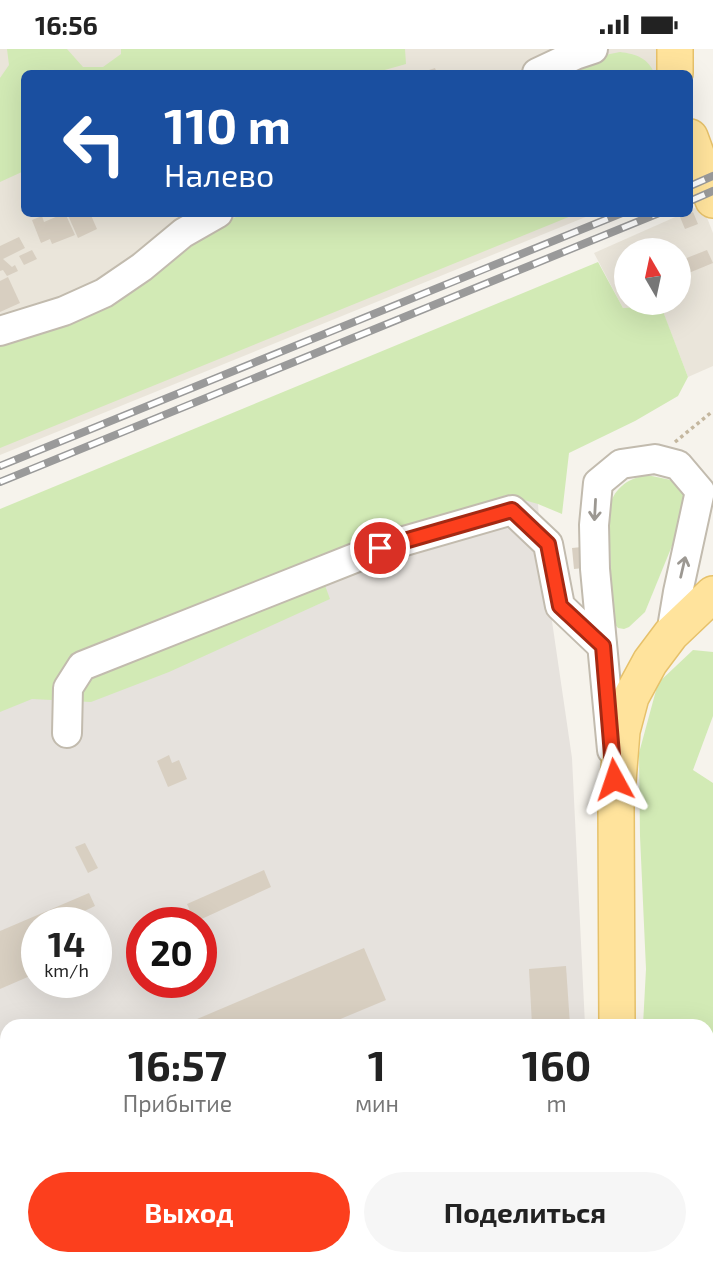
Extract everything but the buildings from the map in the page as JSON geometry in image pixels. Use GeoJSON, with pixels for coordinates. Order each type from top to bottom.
{"type":"FeatureCollection","features":[{"type":"Feature","properties":{"kind":"main road"},"geometry":{"type":"LineString","coordinates":[[675,49],[675,70]]}},
{"type":"Feature","properties":{"kind":"main road"},"geometry":{"type":"LineString","coordinates":[[693,145],[709,190]]}},
{"type":"Feature","properties":{"kind":"main road"},"geometry":{"type":"LineString","coordinates":[[617,1019],[617,806],[622,731],[631,697],[650,662],[671,634],[713,594]]}},
{"type":"Feature","properties":{"kind":"street"},"geometry":{"type":"LineString","coordinates":[[543,70],[593,49]]}},
{"type":"Feature","properties":{"kind":"street"},"geometry":{"type":"LineString","coordinates":[[0,331],[64,311],[104,293],[142,267],[183,233],[211,217]]}},
{"type":"Feature","properties":{"kind":"street"},"geometry":{"type":"LineString","coordinates":[[617,806],[595,569],[594,525],[598,483],[621,464],[655,459],[678,465],[700,491],[671,634]]}},
{"type":"Feature","properties":{"kind":"street"},"geometry":{"type":"LineString","coordinates":[[67,733],[68,688],[82,666],[380,548],[512,510],[548,544],[560,606],[603,646]]}},
{"type":"Feature","properties":{"kind":"path"},"geometry":{"type":"LineString","coordinates":[[655,459],[713,411]]}},
{"type":"Feature","properties":{"kind":"shaded area"},"geometry":{"type":"Polygon","coordinates":[[[0,49],[685,49],[682,70],[21,70],[21,217],[586,217],[0,455],[0,49]]]}},
{"type":"Feature","properties":{"kind":"shaded area"},"geometry":{"type":"Polygon","coordinates":[[[702,205],[713,233],[713,366],[688,377],[664,315],[691,315],[691,238],[628,238],[675,217],[693,217],[693,209],[702,205]]]}},
{"type":"Feature","properties":{"kind":"shaded area"},"geometry":{"type":"Polygon","coordinates":[[[614,244],[614,291],[594,253],[614,244]]]}},
{"type":"Feature","properties":{"kind":"shaded area"},"geometry":{"type":"Polygon","coordinates":[[[523,294],[541,546],[572,758],[585,1019],[0,1019],[0,510],[523,294]]]}},
{"type":"Feature","properties":{"kind":"green space"},"geometry":{"type":"Polygon","coordinates":[[[7,49],[67,49],[83,67],[103,67],[121,54],[121,49],[405,49],[406,64],[385,70],[21,70],[21,172],[0,182],[0,78],[9,65],[7,49]]]}},
{"type":"Feature","properties":{"kind":"green space"},"geometry":{"type":"Polygon","coordinates":[[[620,52],[631,54],[641,58],[652,70],[565,70],[590,58],[620,52]]]}},
{"type":"Feature","properties":{"kind":"green space"},"geometry":{"type":"Polygon","coordinates":[[[236,217],[569,217],[0,448],[0,341],[186,246],[236,217]]]}},
{"type":"Feature","properties":{"kind":"green space"},"geometry":{"type":"Polygon","coordinates":[[[598,262],[614,291],[614,315],[664,315],[688,377],[678,396],[635,421],[569,453],[562,514],[506,495],[315,558],[330,599],[169,672],[91,702],[32,699],[0,712],[0,509],[598,262]]]}},
{"type":"Feature","properties":{"kind":"green space"},"geometry":{"type":"Polygon","coordinates":[[[647,475],[671,480],[676,484],[684,495],[685,514],[645,612],[629,627],[618,628],[612,618],[609,510],[613,497],[622,486],[647,475]]]}},
{"type":"Feature","properties":{"kind":"green space"},"geometry":{"type":"Polygon","coordinates":[[[693,650],[713,652],[713,716],[693,770],[713,783],[713,1019],[643,1019],[646,969],[639,753],[658,683],[693,650]]]}},
{"type":"Feature","properties":{"kind":"railway"},"geometry":{"type":"LineString","coordinates":[[693,185],[713,176]]}},
{"type":"Feature","properties":{"kind":"railway"},"geometry":{"type":"LineString","coordinates":[[693,200],[713,191]]}},
{"type":"Feature","properties":{"kind":"railway"},"geometry":{"type":"LineString","coordinates":[[0,466],[612,217]]}},
{"type":"Feature","properties":{"kind":"railway"},"geometry":{"type":"LineString","coordinates":[[0,482],[649,217]]}},
{"type":"Feature","properties":{"kind":"route"},"geometry":{"type":"LineString","coordinates":[[380,548],[512,510],[548,544],[560,606],[603,646],[614,779]]}}]}
